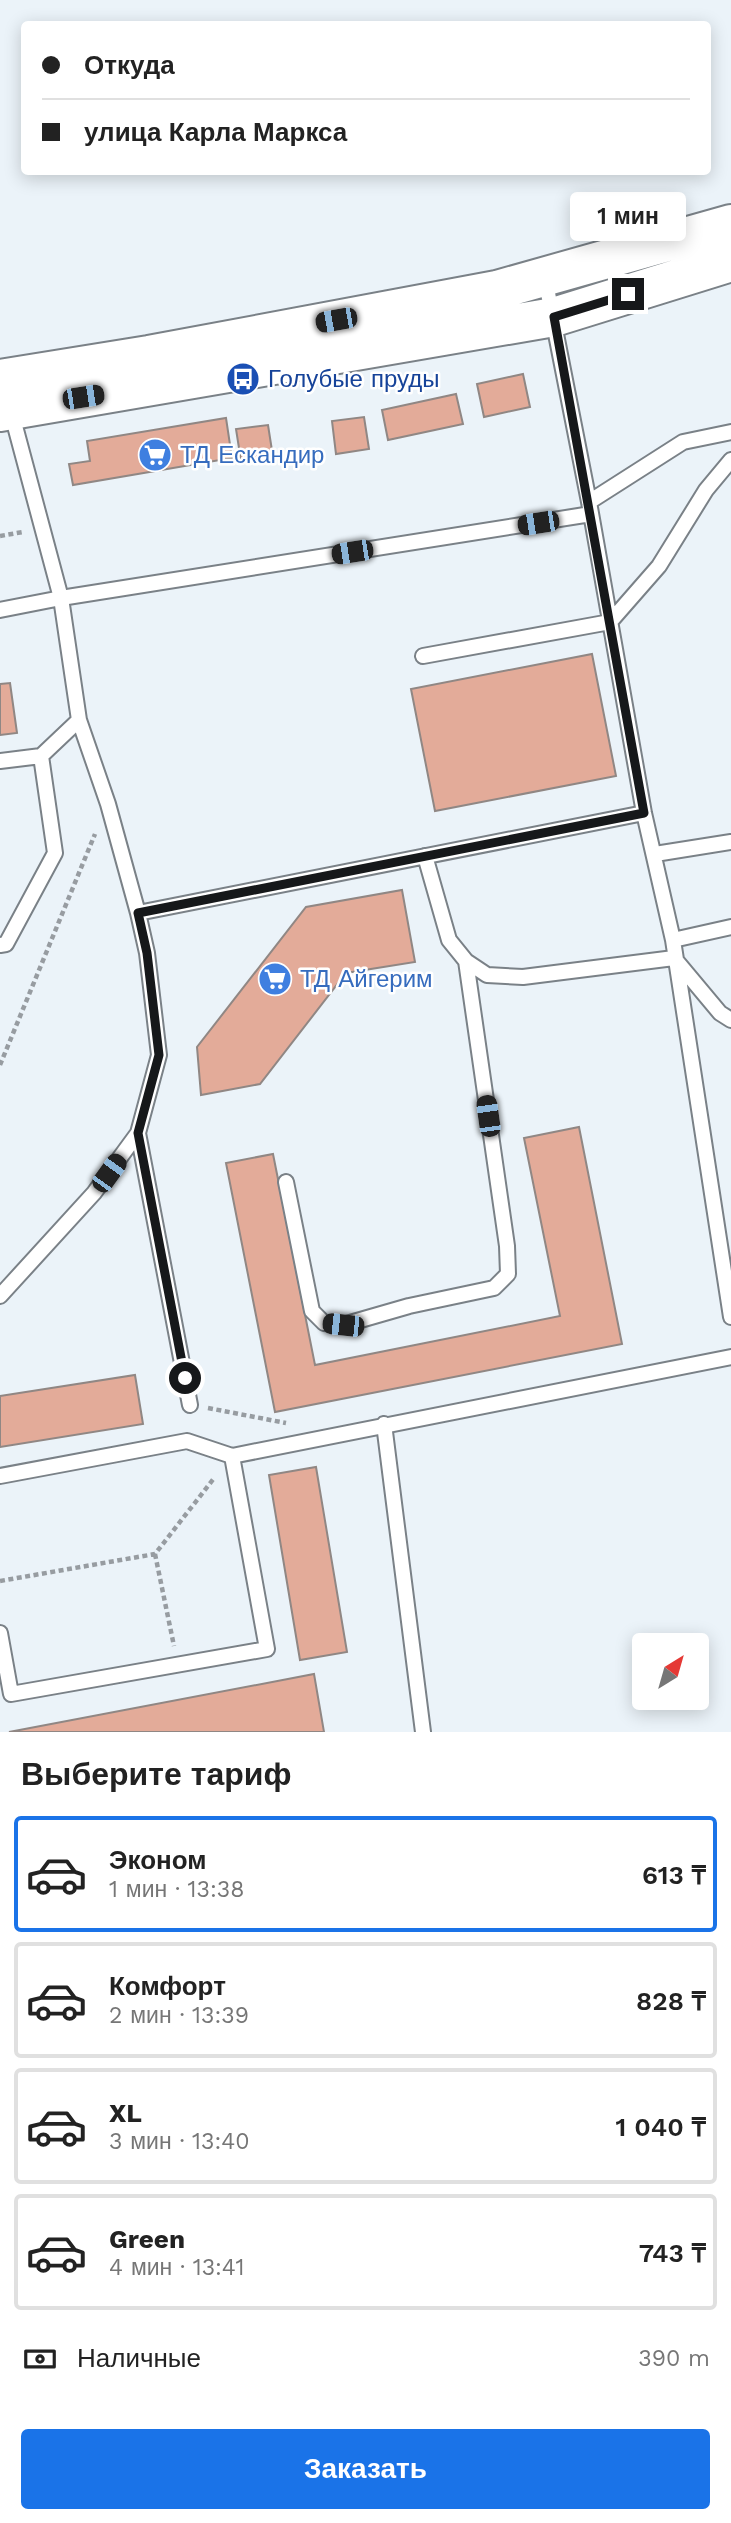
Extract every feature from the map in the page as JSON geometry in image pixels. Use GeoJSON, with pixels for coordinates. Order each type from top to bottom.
{"type":"FeatureCollection","features":[{"type":"Feature","properties":{"kind":"main road"},"geometry":{"type":"LineString","coordinates":[[3,400],[544,276],[731,224]]}},
{"type":"Feature","properties":{"kind":"main road"},"geometry":{"type":"LineString","coordinates":[[3,400],[554,317],[731,262]]}},
{"type":"Feature","properties":{"kind":"lane"},"geometry":{"type":"LineString","coordinates":[[544,276],[590,508],[644,813],[673,940],[731,1317]]}},
{"type":"Feature","properties":{"kind":"lane"},"geometry":{"type":"LineString","coordinates":[[0,1297],[94,1193],[138,1133],[159,1055],[147,953],[138,913],[108,804],[79,720],[61,598],[3,400]]}},
{"type":"Feature","properties":{"kind":"lane"},"geometry":{"type":"LineString","coordinates":[[0,610],[590,508],[683,442],[731,432]]}},
{"type":"Feature","properties":{"kind":"lane"},"geometry":{"type":"LineString","coordinates":[[423,656],[610,622],[659,566],[706,490],[731,460]]}},
{"type":"Feature","properties":{"kind":"lane"},"geometry":{"type":"LineString","coordinates":[[0,761],[41,756],[79,720]]}},
{"type":"Feature","properties":{"kind":"lane"},"geometry":{"type":"LineString","coordinates":[[0,945],[6,944],[55,853],[41,756]]}},
{"type":"Feature","properties":{"kind":"lane"},"geometry":{"type":"LineString","coordinates":[[138,913],[644,813]]}},
{"type":"Feature","properties":{"kind":"lane"},"geometry":{"type":"LineString","coordinates":[[655,854],[731,842]]}},
{"type":"Feature","properties":{"kind":"lane"},"geometry":{"type":"LineString","coordinates":[[425,856],[449,940],[466,961],[487,975],[523,978],[674,958]]}},
{"type":"Feature","properties":{"kind":"lane"},"geometry":{"type":"LineString","coordinates":[[673,940],[731,927]]}},
{"type":"Feature","properties":{"kind":"lane"},"geometry":{"type":"LineString","coordinates":[[674,958],[720,1013],[731,1020]]}},
{"type":"Feature","properties":{"kind":"lane"},"geometry":{"type":"LineString","coordinates":[[286,1182],[312,1311],[324,1323],[343,1325],[409,1306],[494,1288],[508,1274],[507,1246],[466,961]]}},
{"type":"Feature","properties":{"kind":"lane"},"geometry":{"type":"LineString","coordinates":[[138,1133],[190,1405]]}},
{"type":"Feature","properties":{"kind":"lane"},"geometry":{"type":"LineString","coordinates":[[0,1476],[187,1441],[232,1456],[731,1357]]}},
{"type":"Feature","properties":{"kind":"lane"},"geometry":{"type":"LineString","coordinates":[[384,1424],[423,1732]]}},
{"type":"Feature","properties":{"kind":"lane"},"geometry":{"type":"LineString","coordinates":[[0,1633],[11,1694],[267,1649],[232,1456]]}},
{"type":"Feature","properties":{"kind":"path"},"geometry":{"type":"LineString","coordinates":[[0,1065],[108,804]]}},
{"type":"Feature","properties":{"kind":"path"},"geometry":{"type":"LineString","coordinates":[[190,1405],[340,1434]]}},
{"type":"Feature","properties":{"kind":"path"},"geometry":{"type":"LineString","coordinates":[[0,1581],[155,1554],[232,1456]]}},
{"type":"Feature","properties":{"kind":"path"},"geometry":{"type":"LineString","coordinates":[[155,1554],[178,1665]]}},
{"type":"Feature","properties":{"kind":"building"},"geometry":{"type":"Polygon","coordinates":[[[523,374],[530,407],[484,417],[477,384],[523,374]]]}},
{"type":"Feature","properties":{"kind":"building"},"geometry":{"type":"Polygon","coordinates":[[[456,394],[463,424],[388,440],[382,410],[456,394]]]}},
{"type":"Feature","properties":{"kind":"building"},"geometry":{"type":"Polygon","coordinates":[[[364,417],[369,449],[336,454],[332,421],[364,417]]]}},
{"type":"Feature","properties":{"kind":"building"},"geometry":{"type":"Polygon","coordinates":[[[226,418],[232,458],[73,485],[69,464],[90,461],[87,441],[226,418]]]}},
{"type":"Feature","properties":{"kind":"building"},"geometry":{"type":"Polygon","coordinates":[[[268,425],[273,457],[241,461],[236,429],[268,425]]]}},
{"type":"Feature","properties":{"kind":"building"},"geometry":{"type":"Polygon","coordinates":[[[592,654],[616,776],[435,811],[411,689],[592,654]]]}},
{"type":"Feature","properties":{"kind":"building"},"geometry":{"type":"Polygon","coordinates":[[[10,683],[17,733],[0,735],[0,684],[10,683]]]}},
{"type":"Feature","properties":{"kind":"building"},"geometry":{"type":"Polygon","coordinates":[[[402,890],[415,962],[346,973],[260,1084],[201,1095],[197,1047],[306,907],[402,890]]]}},
{"type":"Feature","properties":{"kind":"building"},"geometry":{"type":"Polygon","coordinates":[[[579,1127],[622,1344],[275,1412],[226,1163],[273,1154],[315,1365],[560,1316],[524,1138],[579,1127]]]}},
{"type":"Feature","properties":{"kind":"building"},"geometry":{"type":"Polygon","coordinates":[[[135,1375],[143,1424],[0,1447],[0,1396],[135,1375]]]}},
{"type":"Feature","properties":{"kind":"building"},"geometry":{"type":"Polygon","coordinates":[[[316,1467],[347,1652],[300,1660],[269,1475],[316,1467]]]}},
{"type":"Feature","properties":{"kind":"building"},"geometry":{"type":"Polygon","coordinates":[[[314,1674],[324,1732],[9,1732],[314,1674]]]}},
{"type":"Feature","properties":{"kind":"place","name":"Голубые пруды"},"geometry":{"type":"Point","coordinates":[243,379]}},
{"type":"Feature","properties":{"kind":"place","name":"ТД Ескандир"},"geometry":{"type":"Point","coordinates":[155,455]}},
{"type":"Feature","properties":{"kind":"place","name":"ТД Айгерим"},"geometry":{"type":"Point","coordinates":[275,979]}},
{"type":"Feature","properties":{"kind":"route"},"geometry":{"type":"LineString","coordinates":[[185,1378],[138,1133],[159,1055],[147,953],[138,913],[644,813],[554,317],[628,294]]}}]}
